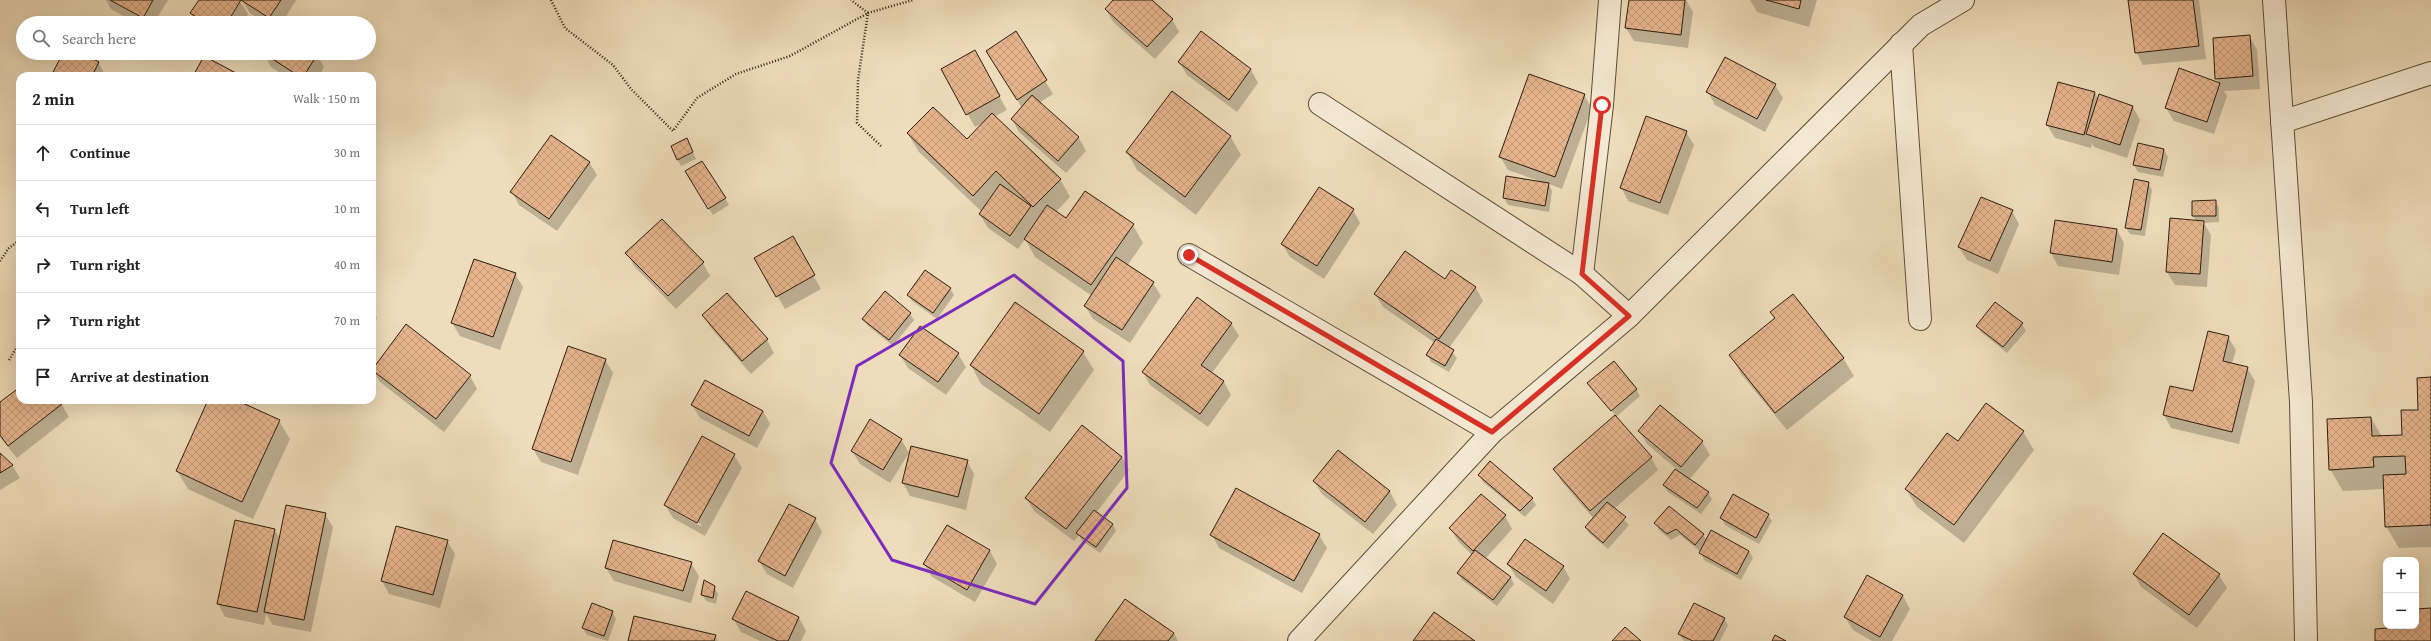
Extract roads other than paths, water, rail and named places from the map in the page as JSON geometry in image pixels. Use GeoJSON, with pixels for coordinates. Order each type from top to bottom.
{"type":"FeatureCollection","features":[{"type":"Feature","properties":{"kind":"street"},"geometry":{"type":"LineString","coordinates":[[1582,274],[1602,105],[1610,0]]}},
{"type":"Feature","properties":{"kind":"street"},"geometry":{"type":"LineString","coordinates":[[1300,641],[1492,432],[1629,316],[1921,25],[1963,0]]}},
{"type":"Feature","properties":{"kind":"street"},"geometry":{"type":"LineString","coordinates":[[2274,0],[2301,402],[2306,641]]}},
{"type":"Feature","properties":{"kind":"street"},"geometry":{"type":"LineString","coordinates":[[1901,44],[1920,318]]}},
{"type":"Feature","properties":{"kind":"street"},"geometry":{"type":"LineString","coordinates":[[2282,122],[2431,73]]}},
{"type":"Feature","properties":{"kind":"street"},"geometry":{"type":"LineString","coordinates":[[1320,104],[1582,274],[1629,316]]}},
{"type":"Feature","properties":{"kind":"street"},"geometry":{"type":"LineString","coordinates":[[1189,255],[1492,432]]}}]}
